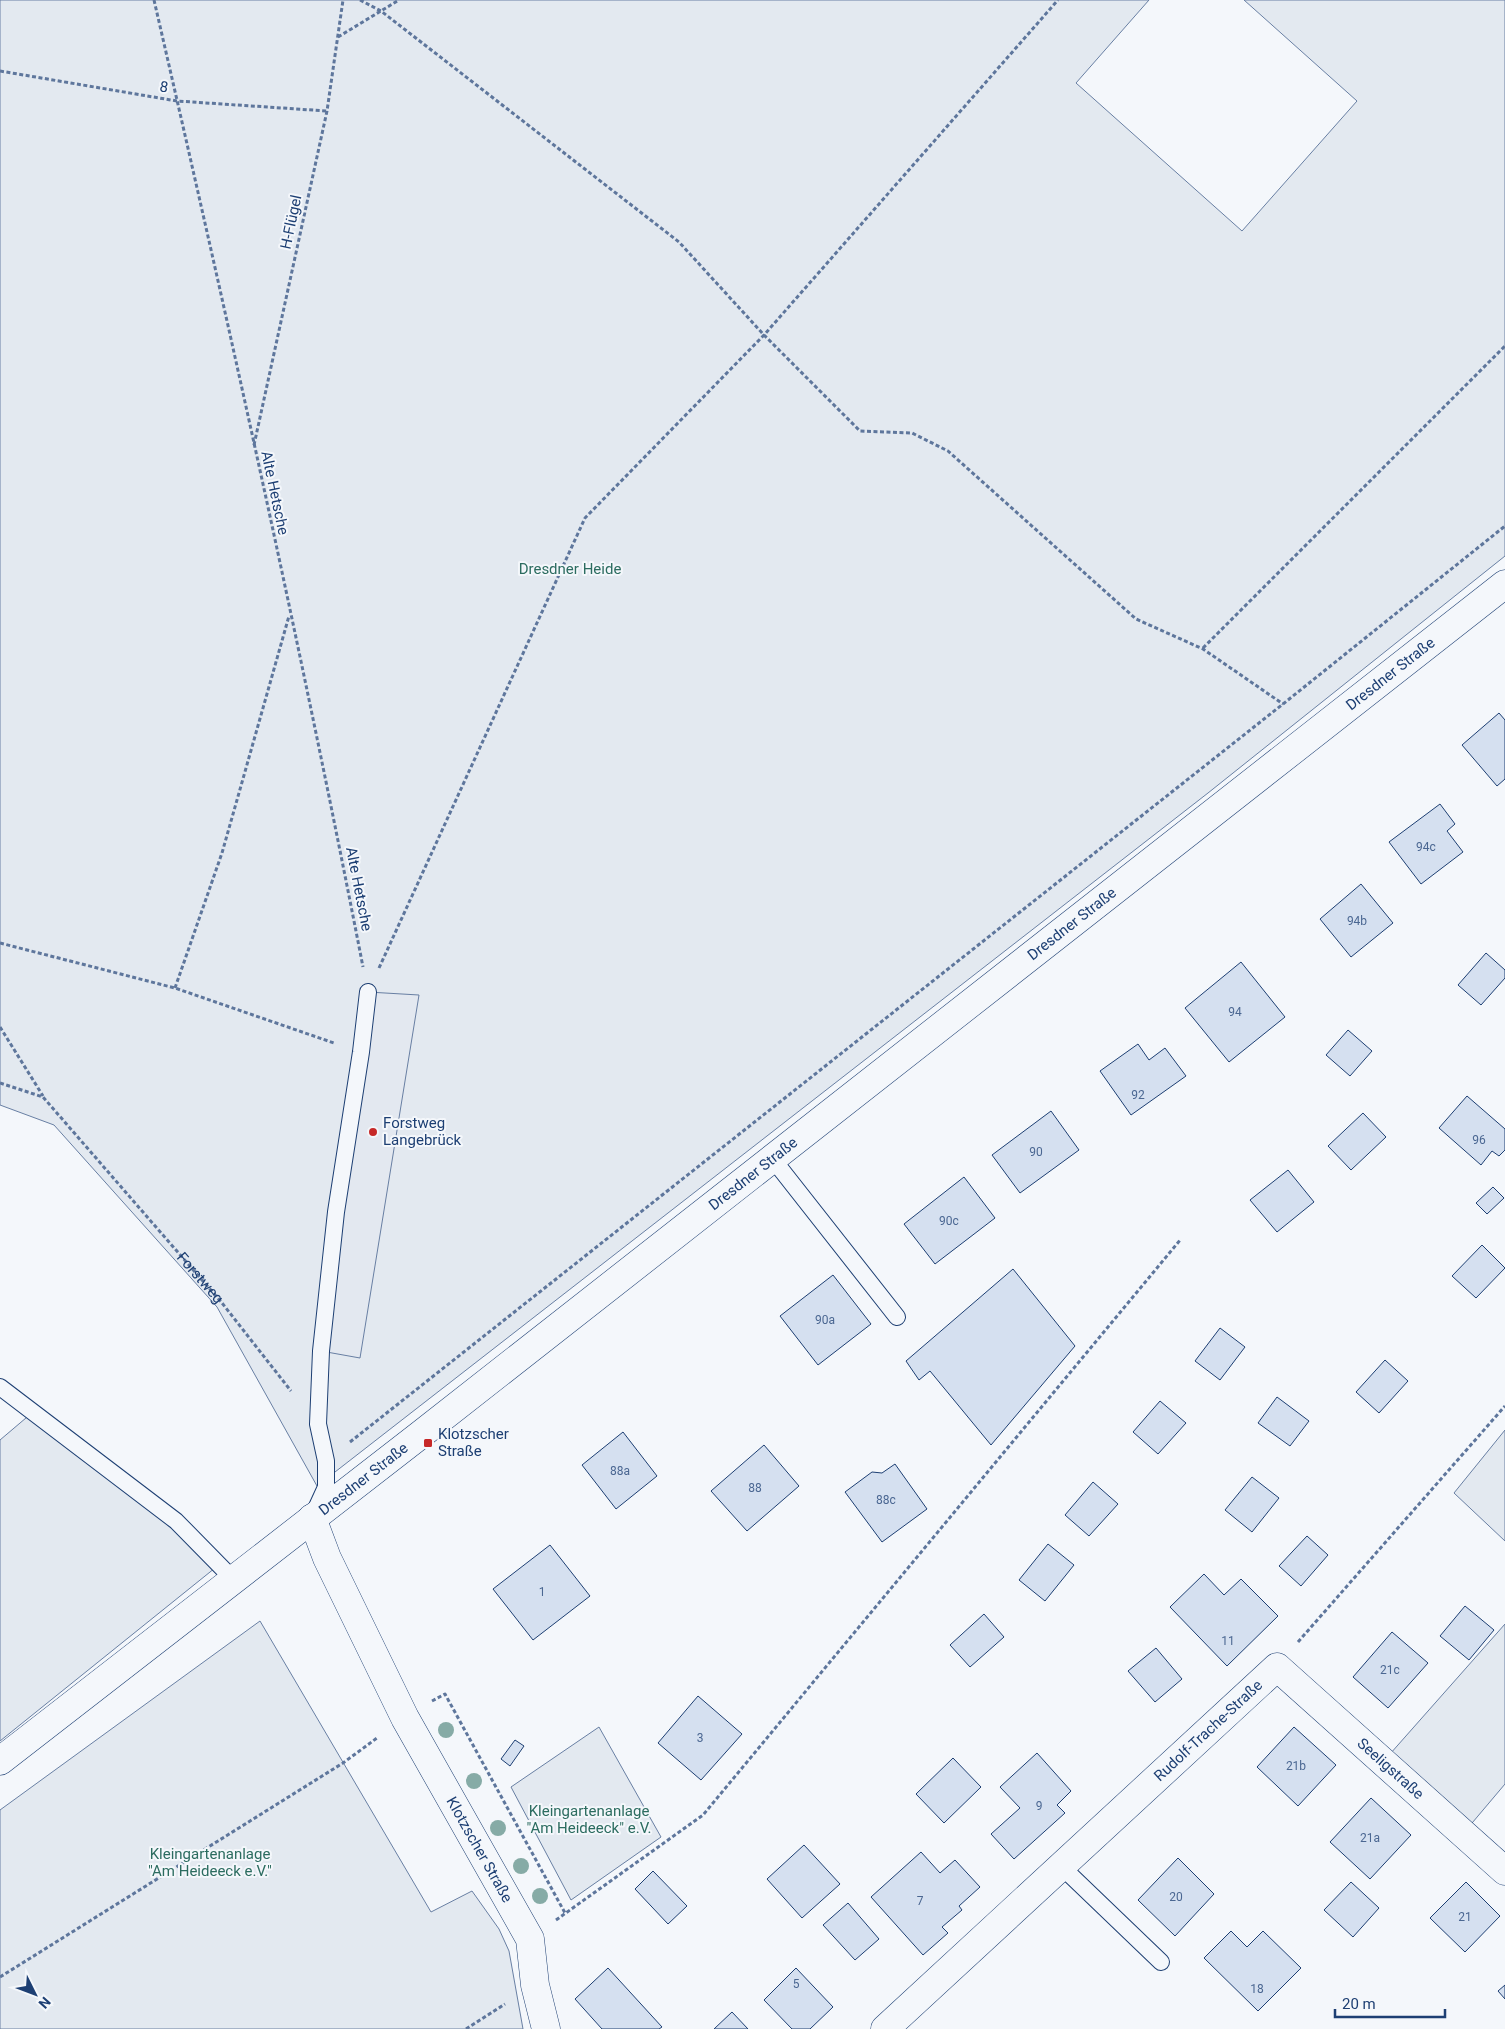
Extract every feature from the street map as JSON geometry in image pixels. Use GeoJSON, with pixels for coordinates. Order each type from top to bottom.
{"type":"FeatureCollection","features":[{"type":"Feature","properties":{"kind":"main road","name":"Dresdner Straße"},"geometry":{"type":"LineString","coordinates":[[0,1761],[1505,584]]}},
{"type":"Feature","properties":{"kind":"main road","name":"Klotzscher Straße"},"geometry":{"type":"LineString","coordinates":[[312,1518],[328,1558],[405,1718],[530,1938],[535,1985],[546,2029]]}},
{"type":"Feature","properties":{"kind":"main road","name":"Rudolf-Trache-Straße"},"geometry":{"type":"LineString","coordinates":[[885,2029],[1277,1667]]}},
{"type":"Feature","properties":{"kind":"main road","name":"Seeligstraße"},"geometry":{"type":"LineString","coordinates":[[1277,1667],[1505,1871]]}},
{"type":"Feature","properties":{"kind":"lane"},"geometry":{"type":"LineString","coordinates":[[312,1518],[326,1487],[326,1460],[318,1424],[321,1351],[336,1212],[361,1052],[368,992]]}},
{"type":"Feature","properties":{"kind":"lane"},"geometry":{"type":"LineString","coordinates":[[772,1158],[897,1317]]}},
{"type":"Feature","properties":{"kind":"lane"},"geometry":{"type":"LineString","coordinates":[[0,1387],[176,1521],[233,1579]]}},
{"type":"Feature","properties":{"kind":"lane"},"geometry":{"type":"LineString","coordinates":[[1061,1866],[1161,1962]]}},
{"type":"Feature","properties":{"kind":"path","name":"Alte Hetsche"},"geometry":{"type":"LineString","coordinates":[[154,0],[178,101],[290,614],[368,992]]}},
{"type":"Feature","properties":{"kind":"path","name":"H-Flügel"},"geometry":{"type":"LineString","coordinates":[[254,448],[327,111],[343,0]]}},
{"type":"Feature","properties":{"kind":"path"},"geometry":{"type":"LineString","coordinates":[[360,0],[381,11],[679,242],[764,335],[860,431],[912,433],[948,452],[1136,619],[1203,649],[1283,704]]}},
{"type":"Feature","properties":{"kind":"path"},"geometry":{"type":"LineString","coordinates":[[337,38],[399,0]]}},
{"type":"Feature","properties":{"kind":"path"},"geometry":{"type":"LineString","coordinates":[[368,992],[585,518],[764,335],[1058,0]]}},
{"type":"Feature","properties":{"kind":"path","name":"8"},"geometry":{"type":"LineString","coordinates":[[0,71],[178,101],[327,111]]}},
{"type":"Feature","properties":{"kind":"path"},"geometry":{"type":"LineString","coordinates":[[1203,649],[1505,346]]}},
{"type":"Feature","properties":{"kind":"path"},"geometry":{"type":"LineString","coordinates":[[326,1460],[1283,704],[1505,526]]}},
{"type":"Feature","properties":{"kind":"path"},"geometry":{"type":"LineString","coordinates":[[175,988],[222,853],[290,614]]}},
{"type":"Feature","properties":{"kind":"path"},"geometry":{"type":"LineString","coordinates":[[0,943],[175,988],[361,1052]]}},
{"type":"Feature","properties":{"kind":"path","name":"Forstweg"},"geometry":{"type":"LineString","coordinates":[[0,1027],[43,1097],[222,1304],[318,1424]]}},
{"type":"Feature","properties":{"kind":"path"},"geometry":{"type":"LineString","coordinates":[[0,1083],[43,1097]]}},
{"type":"Feature","properties":{"kind":"path"},"geometry":{"type":"LineString","coordinates":[[530,1938],[703,1815],[1182,1239]]}},
{"type":"Feature","properties":{"kind":"path"},"geometry":{"type":"LineString","coordinates":[[1277,1667],[1505,1406]]}},
{"type":"Feature","properties":{"kind":"path"},"geometry":{"type":"LineString","coordinates":[[0,1977],[343,1763],[405,1718],[445,1694],[565,1913]]}},
{"type":"Feature","properties":{"kind":"path"},"geometry":{"type":"LineString","coordinates":[[466,2029],[535,1985]]}},
{"type":"Feature","properties":{"kind":"green space","name":"Dresdner Heide"},"geometry":{"type":"Polygon","coordinates":[[[0,0],[1149,0],[1076,83],[1242,231],[1357,101],[1244,0],[1505,0],[1505,556],[1208,793],[317,1486],[217,1307],[54,1125],[0,1105],[0,0]]]}},
{"type":"Feature","properties":{"kind":"green space"},"geometry":{"type":"Polygon","coordinates":[[[33,1412],[176,1521],[215,1568],[0,1741],[0,1440],[33,1412]]]}},
{"type":"Feature","properties":{"kind":"green space"},"geometry":{"type":"Polygon","coordinates":[[[1505,1430],[1505,1541],[1454,1493],[1505,1430]]]}},
{"type":"Feature","properties":{"kind":"green space","name":"Kleingartenanlage \"Am Heideeck e.V.\""},"geometry":{"type":"Polygon","coordinates":[[[260,1621],[431,1912],[472,1891],[499,1929],[509,1951],[523,2029],[0,2029],[0,1810],[260,1621]]]}},
{"type":"Feature","properties":{"kind":"green space"},"geometry":{"type":"Polygon","coordinates":[[[1505,1624],[1505,1784],[1467,1829],[1390,1754],[1505,1624]]]}},
{"type":"Feature","properties":{"kind":"green space","name":"Kleingartenanlage \"Am Heideeck\" e.V."},"geometry":{"type":"Polygon","coordinates":[[[599,1727],[661,1837],[571,1900],[511,1787],[599,1727]]]}},
{"type":"Feature","properties":{"kind":"shaded area","name":"Forstweg Langebrück"},"geometry":{"type":"Polygon","coordinates":[[[368,992],[419,995],[360,1358],[321,1351],[368,992]]]}},
{"type":"Feature","properties":{"kind":"building"},"geometry":{"type":"Polygon","coordinates":[[[1499,713],[1505,720],[1505,779],[1497,786],[1462,745],[1499,713]]]}},
{"type":"Feature","properties":{"kind":"building"},"geometry":{"type":"Polygon","coordinates":[[[1440,804],[1455,824],[1447,831],[1463,852],[1421,884],[1389,842],[1440,804]]]}},
{"type":"Feature","properties":{"kind":"building"},"geometry":{"type":"Polygon","coordinates":[[[1361,884],[1393,923],[1351,957],[1320,919],[1361,884]]]}},
{"type":"Feature","properties":{"kind":"building"},"geometry":{"type":"Polygon","coordinates":[[[1486,953],[1505,970],[1505,978],[1481,1005],[1458,985],[1486,953]]]}},
{"type":"Feature","properties":{"kind":"building"},"geometry":{"type":"Polygon","coordinates":[[[1241,962],[1285,1017],[1229,1062],[1185,1008],[1241,962]]]}},
{"type":"Feature","properties":{"kind":"building"},"geometry":{"type":"Polygon","coordinates":[[[1348,1030],[1372,1051],[1350,1076],[1326,1055],[1348,1030]]]}},
{"type":"Feature","properties":{"kind":"building"},"geometry":{"type":"Polygon","coordinates":[[[1138,1044],[1149,1060],[1165,1048],[1186,1076],[1131,1115],[1100,1071],[1138,1044]]]}},
{"type":"Feature","properties":{"kind":"building"},"geometry":{"type":"Polygon","coordinates":[[[1467,1096],[1505,1129],[1505,1150],[1499,1156],[1492,1151],[1481,1165],[1439,1128],[1467,1096]]]}},
{"type":"Feature","properties":{"kind":"building"},"geometry":{"type":"Polygon","coordinates":[[[1051,1111],[1079,1150],[1020,1193],[992,1155],[1051,1111]]]}},
{"type":"Feature","properties":{"kind":"building"},"geometry":{"type":"Polygon","coordinates":[[[1363,1113],[1386,1137],[1351,1170],[1328,1146],[1363,1113]]]}},
{"type":"Feature","properties":{"kind":"building"},"geometry":{"type":"Polygon","coordinates":[[[1288,1170],[1314,1202],[1277,1232],[1250,1200],[1288,1170]]]}},
{"type":"Feature","properties":{"kind":"building"},"geometry":{"type":"Polygon","coordinates":[[[964,1177],[995,1218],[935,1264],[904,1224],[964,1177]]]}},
{"type":"Feature","properties":{"kind":"building"},"geometry":{"type":"Polygon","coordinates":[[[1493,1187],[1504,1198],[1487,1214],[1476,1203],[1493,1187]]]}},
{"type":"Feature","properties":{"kind":"building"},"geometry":{"type":"Polygon","coordinates":[[[1482,1245],[1505,1268],[1476,1298],[1452,1276],[1482,1245]]]}},
{"type":"Feature","properties":{"kind":"building"},"geometry":{"type":"Polygon","coordinates":[[[1013,1269],[1075,1346],[991,1445],[930,1371],[919,1380],[906,1361],[1013,1269]]]}},
{"type":"Feature","properties":{"kind":"building"},"geometry":{"type":"Polygon","coordinates":[[[833,1275],[871,1324],[818,1365],[780,1316],[833,1275]]]}},
{"type":"Feature","properties":{"kind":"building"},"geometry":{"type":"Polygon","coordinates":[[[1220,1328],[1245,1347],[1220,1380],[1195,1361],[1220,1328]]]}},
{"type":"Feature","properties":{"kind":"building"},"geometry":{"type":"Polygon","coordinates":[[[1385,1360],[1408,1381],[1379,1413],[1356,1392],[1385,1360]]]}},
{"type":"Feature","properties":{"kind":"building"},"geometry":{"type":"Polygon","coordinates":[[[1277,1397],[1309,1421],[1290,1446],[1258,1423],[1277,1397]]]}},
{"type":"Feature","properties":{"kind":"building"},"geometry":{"type":"Polygon","coordinates":[[[1160,1401],[1186,1423],[1158,1454],[1133,1432],[1160,1401]]]}},
{"type":"Feature","properties":{"kind":"building"},"geometry":{"type":"Polygon","coordinates":[[[623,1432],[657,1476],[616,1509],[582,1465],[623,1432]]]}},
{"type":"Feature","properties":{"kind":"building"},"geometry":{"type":"Polygon","coordinates":[[[764,1445],[799,1486],[747,1531],[711,1491],[764,1445]]]}},
{"type":"Feature","properties":{"kind":"building"},"geometry":{"type":"Polygon","coordinates":[[[895,1464],[927,1509],[882,1542],[845,1492],[872,1472],[882,1473],[895,1464]]]}},
{"type":"Feature","properties":{"kind":"building"},"geometry":{"type":"Polygon","coordinates":[[[1252,1477],[1279,1498],[1252,1532],[1225,1510],[1252,1477]]]}},
{"type":"Feature","properties":{"kind":"building"},"geometry":{"type":"Polygon","coordinates":[[[1093,1482],[1118,1504],[1089,1536],[1065,1515],[1093,1482]]]}},
{"type":"Feature","properties":{"kind":"building"},"geometry":{"type":"Polygon","coordinates":[[[1307,1536],[1328,1555],[1301,1586],[1279,1566],[1307,1536]]]}},
{"type":"Feature","properties":{"kind":"building"},"geometry":{"type":"Polygon","coordinates":[[[1048,1544],[1074,1565],[1045,1601],[1019,1580],[1048,1544]]]}},
{"type":"Feature","properties":{"kind":"building"},"geometry":{"type":"Polygon","coordinates":[[[550,1545],[590,1596],[533,1640],[493,1589],[550,1545]]]}},
{"type":"Feature","properties":{"kind":"building"},"geometry":{"type":"Polygon","coordinates":[[[1204,1574],[1224,1595],[1241,1579],[1278,1616],[1227,1666],[1170,1607],[1204,1574]]]}},
{"type":"Feature","properties":{"kind":"building"},"geometry":{"type":"Polygon","coordinates":[[[1465,1606],[1494,1630],[1469,1660],[1440,1636],[1465,1606]]]}},
{"type":"Feature","properties":{"kind":"building"},"geometry":{"type":"Polygon","coordinates":[[[984,1614],[1004,1637],[970,1667],[950,1645],[984,1614]]]}},
{"type":"Feature","properties":{"kind":"building"},"geometry":{"type":"Polygon","coordinates":[[[1392,1632],[1428,1663],[1388,1708],[1353,1677],[1392,1632]]]}},
{"type":"Feature","properties":{"kind":"building"},"geometry":{"type":"Polygon","coordinates":[[[1156,1648],[1182,1679],[1155,1702],[1128,1671],[1156,1648]]]}},
{"type":"Feature","properties":{"kind":"building"},"geometry":{"type":"Polygon","coordinates":[[[698,1696],[742,1734],[701,1780],[658,1743],[698,1696]]]}},
{"type":"Feature","properties":{"kind":"building"},"geometry":{"type":"Polygon","coordinates":[[[1294,1727],[1336,1765],[1298,1806],[1257,1767],[1294,1727]]]}},
{"type":"Feature","properties":{"kind":"building"},"geometry":{"type":"Polygon","coordinates":[[[515,1740],[524,1746],[510,1766],[501,1759],[515,1740]]]}},
{"type":"Feature","properties":{"kind":"building"},"geometry":{"type":"Polygon","coordinates":[[[1037,1753],[1071,1791],[1057,1805],[1065,1813],[1014,1859],[991,1834],[1020,1808],[1000,1787],[1037,1753]]]}},
{"type":"Feature","properties":{"kind":"building"},"geometry":{"type":"Polygon","coordinates":[[[953,1758],[981,1787],[944,1823],[916,1794],[953,1758]]]}},
{"type":"Feature","properties":{"kind":"building"},"geometry":{"type":"Polygon","coordinates":[[[1371,1798],[1411,1835],[1370,1879],[1330,1842],[1371,1798]]]}},
{"type":"Feature","properties":{"kind":"building"},"geometry":{"type":"Polygon","coordinates":[[[804,1845],[840,1884],[802,1918],[767,1879],[804,1845]]]}},
{"type":"Feature","properties":{"kind":"building"},"geometry":{"type":"Polygon","coordinates":[[[921,1852],[940,1873],[955,1860],[980,1887],[959,1906],[962,1910],[942,1927],[948,1933],[923,1955],[871,1897],[921,1852]]]}},
{"type":"Feature","properties":{"kind":"building"},"geometry":{"type":"Polygon","coordinates":[[[1178,1858],[1214,1894],[1175,1936],[1138,1900],[1178,1858]]]}},
{"type":"Feature","properties":{"kind":"building"},"geometry":{"type":"Polygon","coordinates":[[[653,1871],[687,1906],[668,1924],[635,1889],[653,1871]]]}},
{"type":"Feature","properties":{"kind":"building"},"geometry":{"type":"Polygon","coordinates":[[[1351,1882],[1379,1908],[1353,1937],[1324,1910],[1351,1882]]]}},
{"type":"Feature","properties":{"kind":"building"},"geometry":{"type":"Polygon","coordinates":[[[1466,1882],[1500,1916],[1465,1952],[1430,1918],[1466,1882]]]}},
{"type":"Feature","properties":{"kind":"building"},"geometry":{"type":"Polygon","coordinates":[[[848,1903],[879,1939],[855,1960],[823,1925],[848,1903]]]}},
{"type":"Feature","properties":{"kind":"building"},"geometry":{"type":"Polygon","coordinates":[[[1231,1931],[1247,1947],[1263,1931],[1301,1968],[1258,2011],[1204,1958],[1231,1931]]]}},
{"type":"Feature","properties":{"kind":"building"},"geometry":{"type":"Polygon","coordinates":[[[608,1968],[662,2027],[659,2029],[602,2029],[575,1999],[608,1968]]]}},
{"type":"Feature","properties":{"kind":"building"},"geometry":{"type":"Polygon","coordinates":[[[796,1968],[833,2007],[810,2029],[792,2029],[764,2000],[796,1968]]]}},
{"type":"Feature","properties":{"kind":"building"},"geometry":{"type":"Polygon","coordinates":[[[1505,1985],[1505,1999],[1498,1991],[1505,1985]]]}},
{"type":"Feature","properties":{"kind":"building"},"geometry":{"type":"Polygon","coordinates":[[[732,2012],[748,2029],[714,2029],[732,2012]]]}},
{"type":"Feature","properties":{"kind":"place","name":"Forstweg Langebrück"},"geometry":{"type":"Point","coordinates":[373,1132]}},
{"type":"Feature","properties":{"kind":"place","name":"Klotzscher Straße"},"geometry":{"type":"Point","coordinates":[428,1443]}}]}
